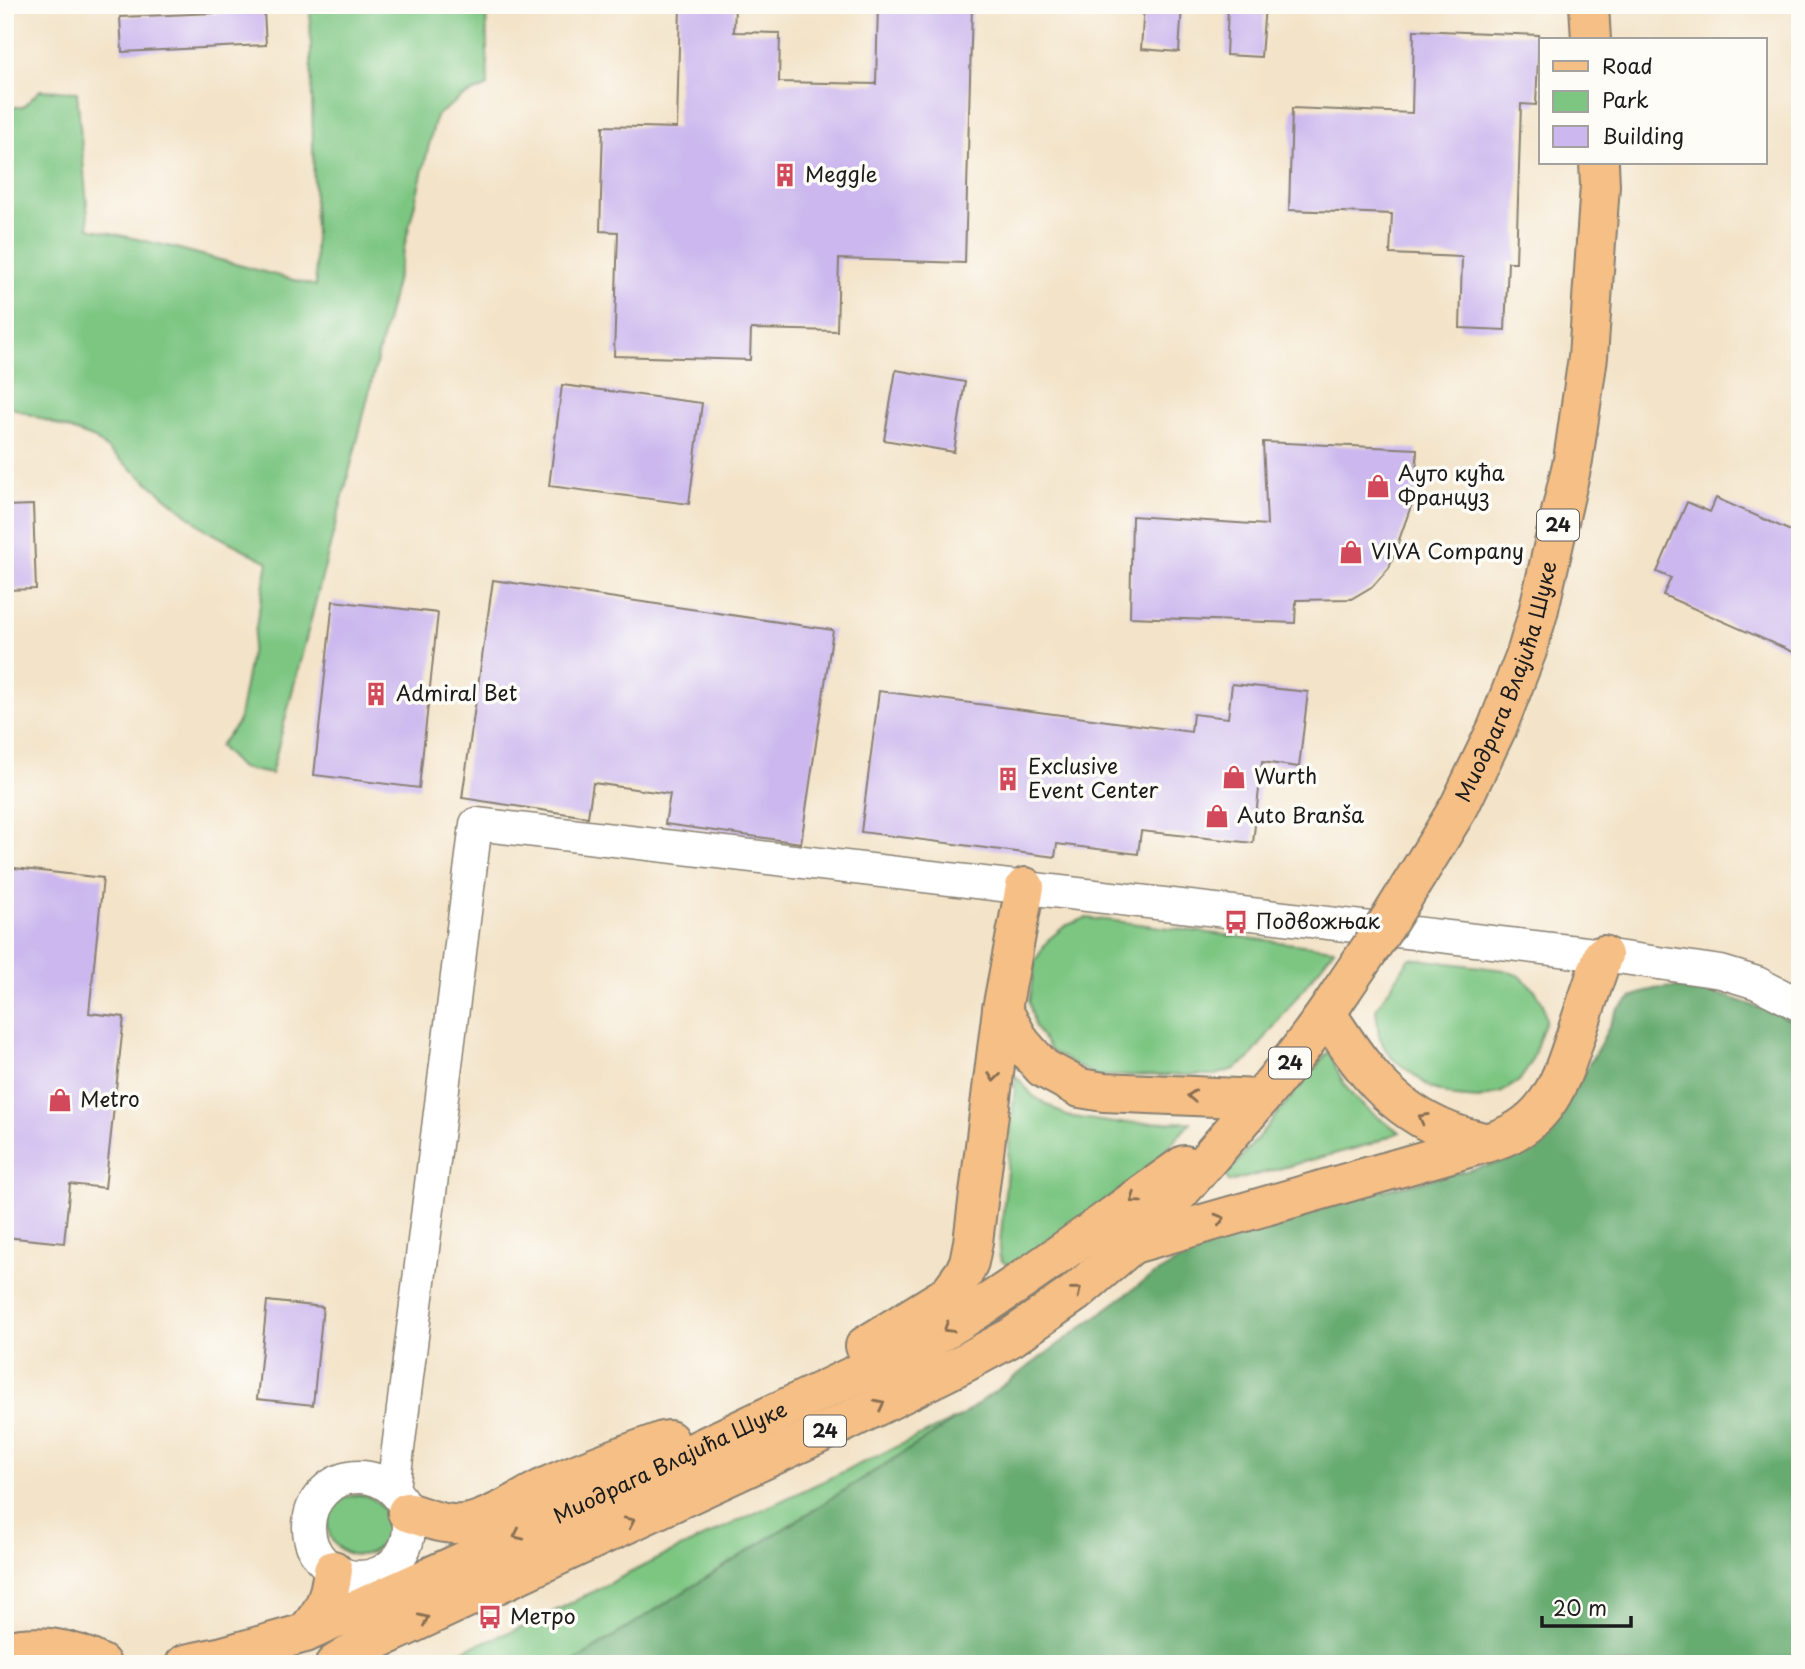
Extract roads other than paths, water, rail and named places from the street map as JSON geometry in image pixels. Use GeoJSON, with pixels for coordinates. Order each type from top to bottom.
{"type":"FeatureCollection","features":[{"type":"Feature","properties":{"kind":"main road"},"geometry":{"type":"LineString","coordinates":[[1589,5],[1591,38]]}},
{"type":"Feature","properties":{"kind":"main road","name":"Миодрага Влајића Шуке"},"geometry":{"type":"LineString","coordinates":[[348,1658],[845,1422],[1012,1338],[1075,1293],[1131,1245],[1260,1099],[1334,1002],[1437,843],[1460,804],[1497,728],[1527,651],[1573,460],[1586,370],[1600,185],[1599,164]]}},
{"type":"Feature","properties":{"kind":"main road"},"geometry":{"type":"LineString","coordinates":[[782,1410],[813,1379],[943,1298],[964,1273],[974,1242],[1002,1009],[1025,887]]}},
{"type":"Feature","properties":{"kind":"main road"},"geometry":{"type":"LineString","coordinates":[[1131,1245],[1503,1138],[1519,1129],[1550,1100],[1563,1076],[1603,955]]}},
{"type":"Feature","properties":{"kind":"main road"},"geometry":{"type":"LineString","coordinates":[[1334,1002],[1364,1069],[1378,1085],[1399,1103],[1435,1125],[1486,1143]]}},
{"type":"Feature","properties":{"kind":"main road"},"geometry":{"type":"LineString","coordinates":[[1002,1009],[1021,1042],[1043,1068],[1080,1088],[1104,1092],[1260,1099]]}},
{"type":"Feature","properties":{"kind":"main road","name":"Миодрага Влајића Шуке"},"geometry":{"type":"LineString","coordinates":[[185,1664],[305,1633],[471,1558],[941,1332],[1039,1268],[1231,1131]]}},
{"type":"Feature","properties":{"kind":"main road"},"geometry":{"type":"LineString","coordinates":[[400,1500],[445,1523],[469,1523],[549,1486],[663,1441],[734,1432]]}},
{"type":"Feature","properties":{"kind":"main road"},"geometry":{"type":"LineString","coordinates":[[305,1633],[320,1616],[330,1595],[333,1570]]}},
{"type":"Feature","properties":{"kind":"main road"},"geometry":{"type":"LineString","coordinates":[[5,1651],[58,1649],[88,1657],[101,1664]]}},
{"type":"Feature","properties":{"kind":"street"},"geometry":{"type":"LineString","coordinates":[[400,1500],[379,1480],[362,1476],[345,1478],[330,1485],[318,1496],[310,1511],[308,1528],[311,1545],[320,1559],[333,1570],[349,1576],[366,1577],[383,1572],[396,1561],[406,1546],[409,1529],[400,1500],[476,824],[1603,955],[1721,972],[1756,983],[1800,1005]]}},
{"type":"Feature","properties":{"kind":"place","name":"Meggle"},"geometry":{"type":"Point","coordinates":[785,175]}},
{"type":"Feature","properties":{"kind":"place","name":"Ауто кућа Француз"},"geometry":{"type":"Point","coordinates":[1378,486]}},
{"type":"Feature","properties":{"kind":"place","name":"VIVA Company"},"geometry":{"type":"Point","coordinates":[1351,552]}},
{"type":"Feature","properties":{"kind":"place","name":"Admiral Bet"},"geometry":{"type":"Point","coordinates":[376,694]}},
{"type":"Feature","properties":{"kind":"place","name":"Wurth"},"geometry":{"type":"Point","coordinates":[1234,777]}},
{"type":"Feature","properties":{"kind":"place","name":"Exclusive Event Center"},"geometry":{"type":"Point","coordinates":[1008,779]}},
{"type":"Feature","properties":{"kind":"place","name":"Auto Branša"},"geometry":{"type":"Point","coordinates":[1217,816]}},
{"type":"Feature","properties":{"kind":"place","name":"Подвожњак"},"geometry":{"type":"Point","coordinates":[1236,922]}},
{"type":"Feature","properties":{"kind":"place","name":"Metro"},"geometry":{"type":"Point","coordinates":[60,1100]}},
{"type":"Feature","properties":{"kind":"place","name":"Метро"},"geometry":{"type":"Point","coordinates":[490,1617]}}]}
